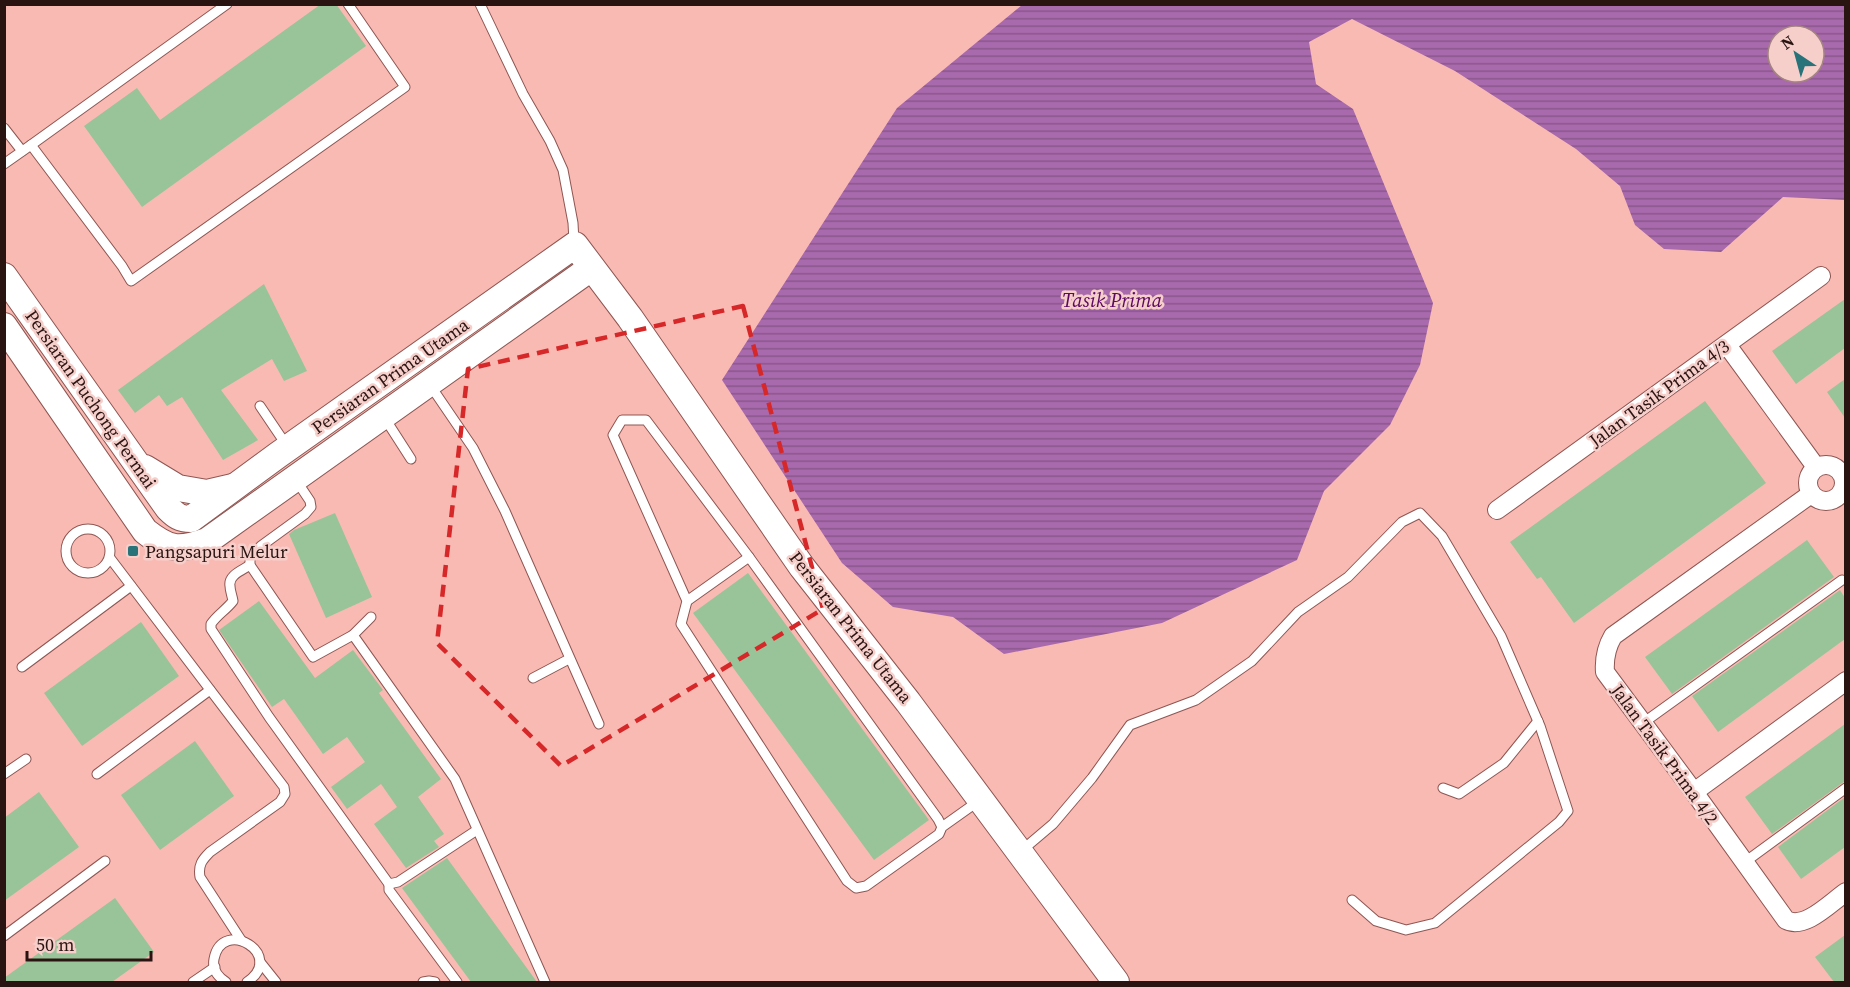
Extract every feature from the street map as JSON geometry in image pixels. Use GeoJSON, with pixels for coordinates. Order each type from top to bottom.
{"type":"FeatureCollection","features":[{"type":"Feature","properties":{"kind":"main road","name":"Persiaran Prima Utama"},"geometry":{"type":"LineString","coordinates":[[182,519],[191,519],[198,515],[283,451],[574,245],[630,318],[802,567],[908,702],[1116,982]]}},
{"type":"Feature","properties":{"kind":"main road","name":"Persiaran Prima Utama"},"geometry":{"type":"LineString","coordinates":[[173,548],[188,548],[207,541],[591,268]]}},
{"type":"Feature","properties":{"kind":"main road","name":"Persiaran Puchong Permai"},"geometry":{"type":"LineString","coordinates":[[9,292],[33,317],[168,508],[182,519]]}},
{"type":"Feature","properties":{"kind":"main road","name":"Persiaran Puchong Permai"},"geometry":{"type":"LineString","coordinates":[[6,332],[145,531],[159,542],[173,548]]}},
{"type":"Feature","properties":{"kind":"main road"},"geometry":{"type":"LineString","coordinates":[[283,451],[294,478]]}},
{"type":"Feature","properties":{"kind":"main road"},"geometry":{"type":"LineString","coordinates":[[134,462],[178,488],[207,493],[237,486]]}},
{"type":"Feature","properties":{"kind":"main road"},"geometry":{"type":"LineString","coordinates":[[173,548],[182,519]]}},
{"type":"Feature","properties":{"kind":"street","name":"Jalan Tasik Prima 4/3"},"geometry":{"type":"LineString","coordinates":[[1497,510],[1821,276]]}},
{"type":"Feature","properties":{"kind":"street"},"geometry":{"type":"LineString","coordinates":[[6,332],[33,317]]}},
{"type":"Feature","properties":{"kind":"street"},"geometry":{"type":"LineString","coordinates":[[1727,345],[1816,467]]}},
{"type":"Feature","properties":{"kind":"street"},"geometry":{"type":"LineString","coordinates":[[1826,464],[1843,470],[1840,506],[1822,501],[1811,494],[1808,489],[1808,477],[1816,467],[1826,464]]}},
{"type":"Feature","properties":{"kind":"street","name":"Jalan Tasik Prima 4/2"},"geometry":{"type":"LineString","coordinates":[[1811,494],[1613,636],[1605,653],[1605,672],[1783,916],[1792,923],[1805,922],[1845,892]]}},
{"type":"Feature","properties":{"kind":"street"},"geometry":{"type":"LineString","coordinates":[[1694,792],[1845,681]]}},
{"type":"Feature","properties":{"kind":"lane"},"geometry":{"type":"LineString","coordinates":[[4,164],[227,4]]}},
{"type":"Feature","properties":{"kind":"lane"},"geometry":{"type":"LineString","coordinates":[[31,145],[123,266],[130,280],[405,87],[348,4]]}},
{"type":"Feature","properties":{"kind":"lane"},"geometry":{"type":"LineString","coordinates":[[480,4],[563,170],[573,223],[574,245]]}},
{"type":"Feature","properties":{"kind":"lane"},"geometry":{"type":"LineString","coordinates":[[4,128],[22,152]]}},
{"type":"Feature","properties":{"kind":"lane"},"geometry":{"type":"LineString","coordinates":[[428,383],[473,448],[504,511],[599,723]]}},
{"type":"Feature","properties":{"kind":"lane"},"geometry":{"type":"LineString","coordinates":[[260,406],[283,451]]}},
{"type":"Feature","properties":{"kind":"lane"},"geometry":{"type":"LineString","coordinates":[[383,415],[411,459]]}},
{"type":"Feature","properties":{"kind":"lane"},"geometry":{"type":"LineString","coordinates":[[942,827],[748,557],[645,420],[622,420],[613,435],[687,601],[681,624],[847,881],[856,888],[866,886],[939,834],[942,827],[981,800]]}},
{"type":"Feature","properties":{"kind":"lane"},"geometry":{"type":"LineString","coordinates":[[294,478],[310,501],[311,507],[261,546],[250,557],[250,565],[313,657],[353,635],[371,617]]}},
{"type":"Feature","properties":{"kind":"lane"},"geometry":{"type":"LineString","coordinates":[[1020,852],[1053,824],[1092,778],[1130,725],[1196,700],[1252,661],[1299,612],[1347,577],[1402,522],[1420,513],[1442,536],[1501,636],[1538,721],[1568,811],[1559,822],[1435,923],[1406,930],[1376,921],[1353,900]]}},
{"type":"Feature","properties":{"kind":"lane"},"geometry":{"type":"LineString","coordinates":[[110,558],[100,570],[93,573],[79,572],[68,561],[69,539],[81,530],[95,530],[106,538],[110,544],[110,558],[284,787],[285,794],[280,801],[210,852],[198,868],[200,877],[241,940]]}},
{"type":"Feature","properties":{"kind":"lane"},"geometry":{"type":"LineString","coordinates":[[687,601],[748,557]]}},
{"type":"Feature","properties":{"kind":"lane"},"geometry":{"type":"LineString","coordinates":[[250,565],[230,580],[232,601],[218,614],[211,624],[211,629],[269,717],[389,884],[389,891],[457,982]]}},
{"type":"Feature","properties":{"kind":"lane"},"geometry":{"type":"LineString","coordinates":[[1643,723],[1842,580]]}},
{"type":"Feature","properties":{"kind":"lane"},"geometry":{"type":"LineString","coordinates":[[22,667],[131,586]]}},
{"type":"Feature","properties":{"kind":"lane"},"geometry":{"type":"LineString","coordinates":[[353,635],[455,779],[545,982]]}},
{"type":"Feature","properties":{"kind":"lane"},"geometry":{"type":"LineString","coordinates":[[533,678],[569,659]]}},
{"type":"Feature","properties":{"kind":"lane"},"geometry":{"type":"LineString","coordinates":[[98,774],[210,690]]}},
{"type":"Feature","properties":{"kind":"lane"},"geometry":{"type":"LineString","coordinates":[[1443,788],[1459,794],[1504,763],[1538,721]]}},
{"type":"Feature","properties":{"kind":"lane"},"geometry":{"type":"LineString","coordinates":[[4,774],[26,759]]}},
{"type":"Feature","properties":{"kind":"lane"},"geometry":{"type":"LineString","coordinates":[[1745,862],[1845,788]]}},
{"type":"Feature","properties":{"kind":"lane"},"geometry":{"type":"LineString","coordinates":[[389,884],[398,882],[477,830]]}},
{"type":"Feature","properties":{"kind":"lane"},"geometry":{"type":"LineString","coordinates":[[4,936],[105,861]]}},
{"type":"Feature","properties":{"kind":"lane"},"geometry":{"type":"LineString","coordinates":[[226,982],[219,977],[214,958],[221,946],[233,940],[241,940],[248,942],[254,948],[260,962],[276,982]]}},
{"type":"Feature","properties":{"kind":"lane"},"geometry":{"type":"LineString","coordinates":[[247,982],[254,977],[260,962]]}},
{"type":"Feature","properties":{"kind":"lane"},"geometry":{"type":"LineString","coordinates":[[193,982],[215,967]]}},
{"type":"Feature","properties":{"kind":"lane"},"geometry":{"type":"LineString","coordinates":[[423,982],[435,982]]}},
{"type":"Feature","properties":{"kind":"highlighted area"},"geometry":{"type":"Polygon","coordinates":[[[743,306],[823,609],[561,766],[437,643],[468,369],[743,306]]]}},
{"type":"Feature","properties":{"kind":"water","name":"Tasik Prima"},"geometry":{"type":"Polygon","coordinates":[[[1022,5],[1845,5],[1845,200],[1783,197],[1721,252],[1664,249],[1635,225],[1620,186],[1576,149],[1455,71],[1352,19],[1309,42],[1316,84],[1353,109],[1433,303],[1420,365],[1390,425],[1324,491],[1297,560],[1162,623],[1004,654],[953,617],[893,607],[842,563],[722,380],[897,108],[1022,5]]]}},
{"type":"Feature","properties":{"kind":"building"},"geometry":{"type":"Polygon","coordinates":[[[321,4],[336,4],[366,46],[142,207],[84,126],[137,88],[160,120],[321,4]]]}},
{"type":"Feature","properties":{"kind":"building"},"geometry":{"type":"Polygon","coordinates":[[[264,284],[307,371],[284,381],[272,359],[221,390],[258,440],[223,460],[182,397],[167,406],[159,395],[135,413],[118,390],[264,284]]]}},
{"type":"Feature","properties":{"kind":"building"},"geometry":{"type":"Polygon","coordinates":[[[1845,299],[1845,348],[1796,384],[1772,351],[1845,299]]]}},
{"type":"Feature","properties":{"kind":"building"},"geometry":{"type":"Polygon","coordinates":[[[1845,379],[1845,418],[1827,392],[1845,379]]]}},
{"type":"Feature","properties":{"kind":"building"},"geometry":{"type":"Polygon","coordinates":[[[1705,401],[1766,483],[1574,623],[1541,577],[1537,579],[1510,542],[1705,401]]]}},
{"type":"Feature","properties":{"kind":"building"},"geometry":{"type":"Polygon","coordinates":[[[335,513],[372,597],[326,618],[289,534],[335,513]]]}},
{"type":"Feature","properties":{"kind":"building"},"geometry":{"type":"Polygon","coordinates":[[[1807,540],[1834,577],[1672,694],[1645,657],[1807,540]]]}},
{"type":"Feature","properties":{"kind":"building"},"geometry":{"type":"Polygon","coordinates":[[[748,573],[929,820],[874,860],[693,613],[748,573]]]}},
{"type":"Feature","properties":{"kind":"building"},"geometry":{"type":"Polygon","coordinates":[[[1840,590],[1845,598],[1845,639],[1718,732],[1692,696],[1840,590]]]}},
{"type":"Feature","properties":{"kind":"building"},"geometry":{"type":"Polygon","coordinates":[[[259,601],[315,678],[353,650],[383,690],[379,693],[441,779],[418,797],[444,834],[434,841],[439,847],[406,868],[374,824],[397,807],[381,784],[347,809],[331,787],[365,762],[347,737],[323,754],[284,699],[272,707],[219,630],[259,601]]]}},
{"type":"Feature","properties":{"kind":"building"},"geometry":{"type":"Polygon","coordinates":[[[141,622],[179,676],[82,746],[44,693],[141,622]]]}},
{"type":"Feature","properties":{"kind":"building"},"geometry":{"type":"Polygon","coordinates":[[[1845,724],[1845,781],[1772,834],[1745,797],[1845,724]]]}},
{"type":"Feature","properties":{"kind":"building"},"geometry":{"type":"Polygon","coordinates":[[[195,741],[234,796],[160,850],[121,795],[195,741]]]}},
{"type":"Feature","properties":{"kind":"building"},"geometry":{"type":"Polygon","coordinates":[[[39,792],[79,847],[4,901],[4,818],[39,792]]]}},
{"type":"Feature","properties":{"kind":"building"},"geometry":{"type":"Polygon","coordinates":[[[1845,797],[1845,847],[1801,879],[1778,847],[1845,797]]]}},
{"type":"Feature","properties":{"kind":"building"},"geometry":{"type":"Polygon","coordinates":[[[447,858],[537,982],[471,982],[402,888],[447,858]]]}},
{"type":"Feature","properties":{"kind":"building"},"geometry":{"type":"Polygon","coordinates":[[[115,898],[154,952],[112,982],[4,982],[4,978],[115,898]]]}},
{"type":"Feature","properties":{"kind":"building"},"geometry":{"type":"Polygon","coordinates":[[[1845,935],[1845,982],[1834,982],[1815,957],[1845,935]]]}},
{"type":"Feature","properties":{"kind":"place","name":"Pangsapuri Melur"},"geometry":{"type":"Point","coordinates":[133,551]}}]}
